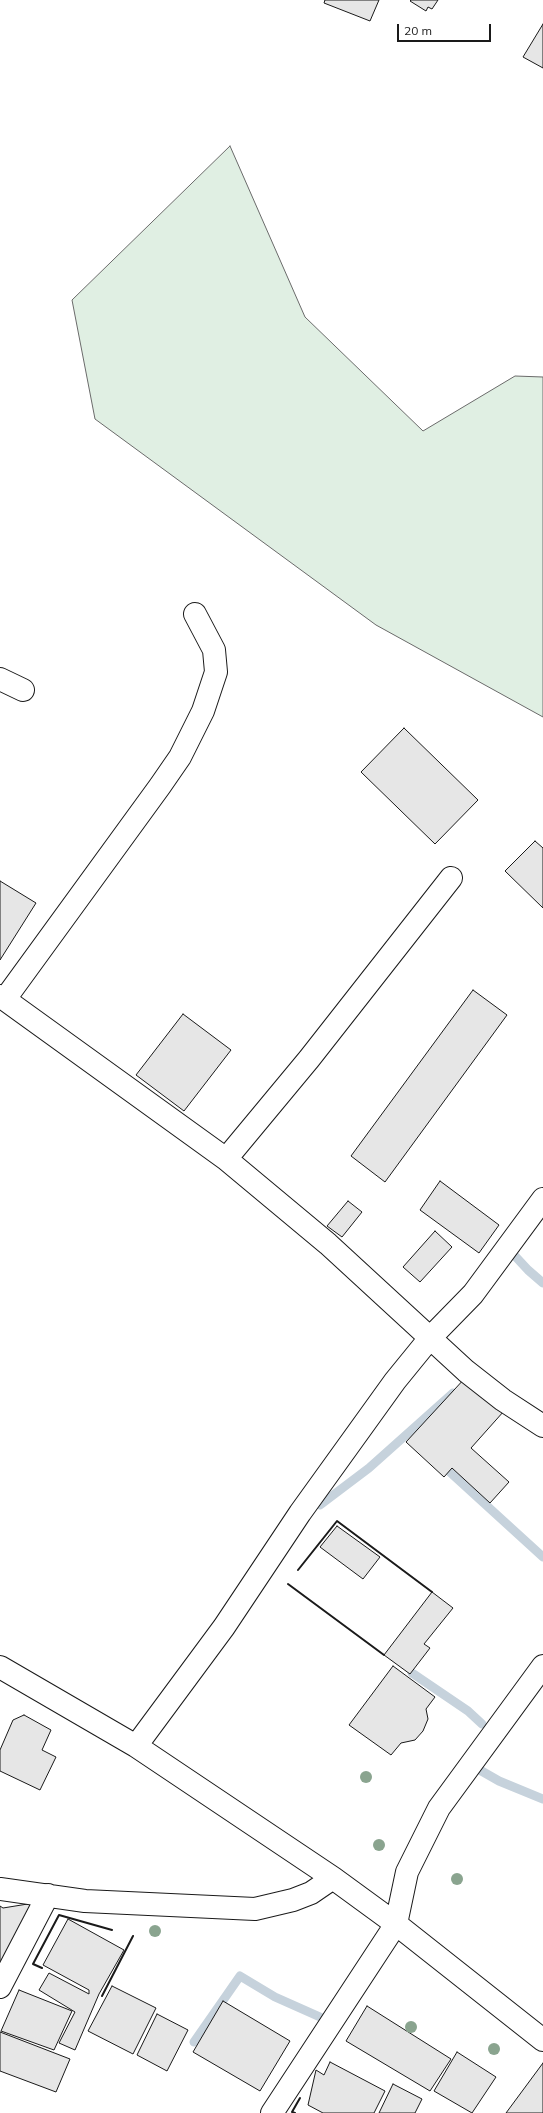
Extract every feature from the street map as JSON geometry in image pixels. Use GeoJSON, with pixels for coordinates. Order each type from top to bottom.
{"type":"FeatureCollection","features":[{"type":"Feature","properties":{"kind":"street"},"geometry":{"type":"LineString","coordinates":[[195,614],[214,650],[216,672],[200,718],[180,757],[160,786],[3,997],[226,1159],[328,1244],[466,1371],[503,1400],[543,1426]]}},
{"type":"Feature","properties":{"kind":"street"},"geometry":{"type":"LineString","coordinates":[[0,679],[24,690]]}},
{"type":"Feature","properties":{"kind":"street"},"geometry":{"type":"LineString","coordinates":[[226,1159],[309,1059],[451,878]]}},
{"type":"Feature","properties":{"kind":"street"},"geometry":{"type":"LineString","coordinates":[[136,1746],[224,1627],[300,1513],[394,1381],[430,1338],[473,1294],[543,1200]]}},
{"type":"Feature","properties":{"kind":"street"},"geometry":{"type":"LineString","coordinates":[[272,2113],[396,1924],[407,1872],[439,1808],[543,1666]]}},
{"type":"Feature","properties":{"kind":"street"},"geometry":{"type":"LineString","coordinates":[[0,1667],[136,1746],[333,1878],[396,1924],[543,2040]]}},
{"type":"Feature","properties":{"kind":"street"},"geometry":{"type":"LineString","coordinates":[[0,1889],[85,1901],[133,1905],[255,1910],[293,1900],[311,1893],[333,1878]]}},
{"type":"Feature","properties":{"kind":"street"},"geometry":{"type":"LineString","coordinates":[[0,1987],[48,1895]]}},
{"type":"Feature","properties":{"kind":"green space"},"geometry":{"type":"Polygon","coordinates":[[[230,146],[305,317],[423,431],[515,376],[543,377],[543,717],[376,625],[95,419],[72,300],[230,146]]]}},
{"type":"Feature","properties":{"kind":"building"},"geometry":{"type":"Polygon","coordinates":[[[325,0],[379,0],[370,21],[324,3],[325,0]]]}},
{"type":"Feature","properties":{"kind":"building"},"geometry":{"type":"Polygon","coordinates":[[[438,0],[432,9],[428,7],[426,11],[410,1],[438,0]]]}},
{"type":"Feature","properties":{"kind":"building"},"geometry":{"type":"Polygon","coordinates":[[[543,24],[543,68],[523,57],[543,24]]]}},
{"type":"Feature","properties":{"kind":"building"},"geometry":{"type":"Polygon","coordinates":[[[404,728],[478,800],[435,844],[361,772],[404,728]]]}},
{"type":"Feature","properties":{"kind":"building"},"geometry":{"type":"Polygon","coordinates":[[[535,841],[543,848],[543,908],[505,871],[535,841]]]}},
{"type":"Feature","properties":{"kind":"building"},"geometry":{"type":"Polygon","coordinates":[[[0,881],[36,903],[0,960],[0,881]]]}},
{"type":"Feature","properties":{"kind":"building"},"geometry":{"type":"Polygon","coordinates":[[[473,990],[507,1015],[385,1182],[351,1156],[473,990]]]}},
{"type":"Feature","properties":{"kind":"building"},"geometry":{"type":"Polygon","coordinates":[[[183,1014],[231,1050],[184,1111],[136,1075],[183,1014]]]}},
{"type":"Feature","properties":{"kind":"building"},"geometry":{"type":"Polygon","coordinates":[[[440,1181],[499,1225],[479,1253],[420,1210],[440,1181]]]}},
{"type":"Feature","properties":{"kind":"building"},"geometry":{"type":"Polygon","coordinates":[[[348,1201],[362,1212],[342,1237],[327,1226],[348,1201]]]}},
{"type":"Feature","properties":{"kind":"building"},"geometry":{"type":"Polygon","coordinates":[[[435,1231],[452,1247],[420,1282],[403,1267],[435,1231]]]}},
{"type":"Feature","properties":{"kind":"building"},"geometry":{"type":"Polygon","coordinates":[[[466,1377],[504,1411],[471,1448],[509,1482],[490,1503],[452,1468],[444,1477],[406,1442],[466,1377]]]}},
{"type":"Feature","properties":{"kind":"building"},"geometry":{"type":"Polygon","coordinates":[[[337,1526],[380,1557],[363,1579],[320,1547],[337,1526]]]}},
{"type":"Feature","properties":{"kind":"building"},"geometry":{"type":"Polygon","coordinates":[[[432,1592],[453,1608],[424,1644],[430,1648],[410,1674],[384,1655],[432,1592]]]}},
{"type":"Feature","properties":{"kind":"building"},"geometry":{"type":"Polygon","coordinates":[[[393,1666],[435,1697],[426,1709],[428,1719],[423,1731],[415,1740],[401,1743],[391,1755],[349,1725],[393,1666]]]}},
{"type":"Feature","properties":{"kind":"building"},"geometry":{"type":"Polygon","coordinates":[[[24,1715],[51,1730],[42,1750],[56,1757],[40,1790],[0,1771],[0,1750],[13,1720],[24,1715]]]}},
{"type":"Feature","properties":{"kind":"building"},"geometry":{"type":"Polygon","coordinates":[[[40,1902],[0,1978],[0,1906],[3,1908],[40,1902]]]}},
{"type":"Feature","properties":{"kind":"building"},"geometry":{"type":"Polygon","coordinates":[[[68,1919],[124,1950],[99,1994],[75,2050],[59,2043],[75,2012],[39,1990],[49,1973],[89,1994],[89,1990],[43,1965],[68,1919]]]}},
{"type":"Feature","properties":{"kind":"building"},"geometry":{"type":"Polygon","coordinates":[[[112,1986],[156,2008],[133,2054],[88,2031],[112,1986]]]}},
{"type":"Feature","properties":{"kind":"building"},"geometry":{"type":"Polygon","coordinates":[[[19,1990],[72,2011],[54,2050],[1,2031],[19,1990]]]}},
{"type":"Feature","properties":{"kind":"building"},"geometry":{"type":"Polygon","coordinates":[[[223,2001],[290,2041],[260,2091],[193,2052],[223,2001]]]}},
{"type":"Feature","properties":{"kind":"building"},"geometry":{"type":"Polygon","coordinates":[[[367,2006],[451,2059],[430,2091],[346,2041],[367,2006]]]}},
{"type":"Feature","properties":{"kind":"building"},"geometry":{"type":"Polygon","coordinates":[[[157,2014],[188,2030],[167,2071],[137,2055],[157,2014]]]}},
{"type":"Feature","properties":{"kind":"building"},"geometry":{"type":"Polygon","coordinates":[[[0,2032],[70,2059],[56,2092],[0,2071],[0,2032]]]}},
{"type":"Feature","properties":{"kind":"building"},"geometry":{"type":"Polygon","coordinates":[[[457,2052],[496,2077],[472,2113],[434,2091],[457,2052]]]}},
{"type":"Feature","properties":{"kind":"building"},"geometry":{"type":"Polygon","coordinates":[[[330,2062],[385,2091],[374,2113],[323,2113],[308,2105],[316,2070],[324,2075],[330,2062]]]}},
{"type":"Feature","properties":{"kind":"building"},"geometry":{"type":"Polygon","coordinates":[[[543,2063],[543,2113],[506,2113],[543,2063]]]}},
{"type":"Feature","properties":{"kind":"building"},"geometry":{"type":"Polygon","coordinates":[[[393,2084],[422,2099],[415,2113],[379,2113],[393,2084]]]}},
{"type":"Feature","properties":{"kind":"waterway"},"geometry":{"type":"LineString","coordinates":[[515,1256],[543,1283]]}},
{"type":"Feature","properties":{"kind":"waterway"},"geometry":{"type":"LineString","coordinates":[[320,1505],[369,1468],[453,1393]]}},
{"type":"Feature","properties":{"kind":"waterway"},"geometry":{"type":"LineString","coordinates":[[441,1464],[543,1557]]}},
{"type":"Feature","properties":{"kind":"waterway"},"geometry":{"type":"LineString","coordinates":[[412,1673],[468,1711],[482,1724]]}},
{"type":"Feature","properties":{"kind":"waterway"},"geometry":{"type":"LineString","coordinates":[[471,1765],[499,1781],[543,1799]]}},
{"type":"Feature","properties":{"kind":"waterway"},"geometry":{"type":"LineString","coordinates":[[194,2042],[240,1976],[275,1997],[329,2021]]}},
{"type":"Feature","properties":{"kind":"wall"},"geometry":{"type":"LineString","coordinates":[[298,1570],[337,1521],[432,1592]]}},
{"type":"Feature","properties":{"kind":"wall"},"geometry":{"type":"LineString","coordinates":[[288,1584],[384,1655]]}},
{"type":"Feature","properties":{"kind":"wall"},"geometry":{"type":"LineString","coordinates":[[42,1968],[33,1964],[59,1915],[112,1930]]}},
{"type":"Feature","properties":{"kind":"wall"},"geometry":{"type":"LineString","coordinates":[[102,1996],[133,1936]]}},
{"type":"Feature","properties":{"kind":"wall"},"geometry":{"type":"LineString","coordinates":[[295,2113],[292,2112],[300,2098]]}}]}
